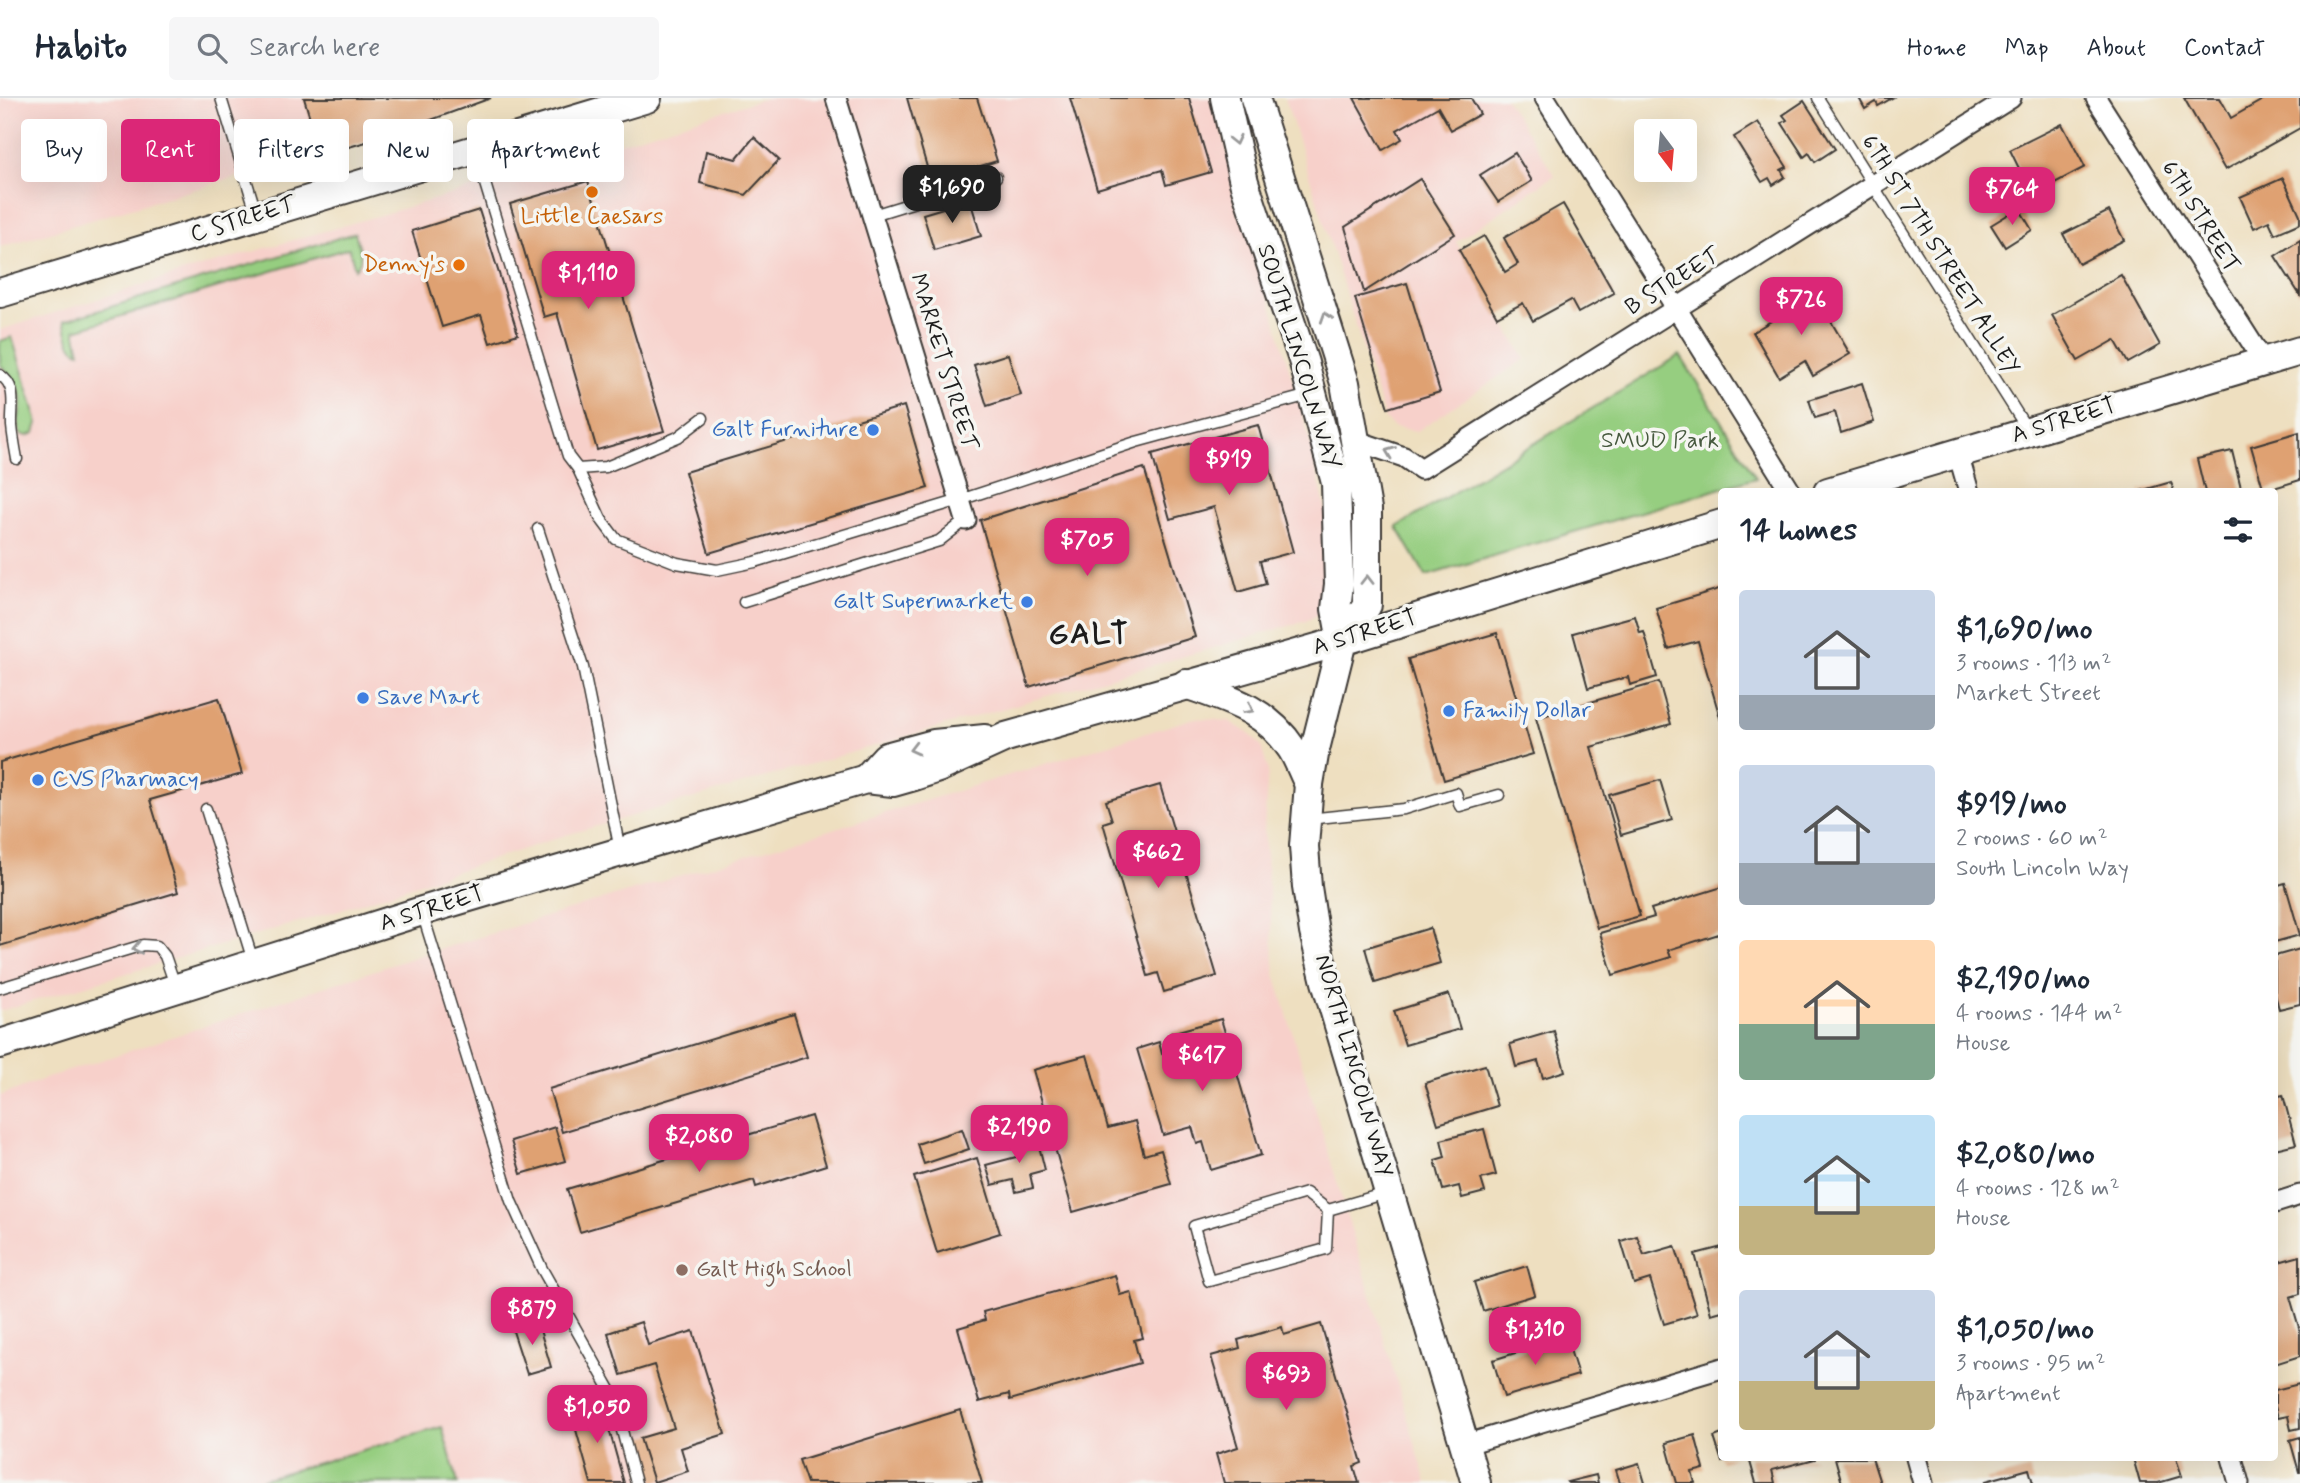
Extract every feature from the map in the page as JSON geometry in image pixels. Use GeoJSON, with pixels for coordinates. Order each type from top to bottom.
{"type":"FeatureCollection","features":[{"type":"Feature","properties":{"kind":"main road","name":"C STREET"},"geometry":{"type":"LineString","coordinates":[[577,119],[646,98]]}},
{"type":"Feature","properties":{"kind":"main road","name":"SOUTH LINCOLN WAY"},"geometry":{"type":"LineString","coordinates":[[1226,98],[1240,184],[1312,394],[1336,483],[1339,551],[1336,609],[1342,641]]}},
{"type":"Feature","properties":{"kind":"main road","name":"SOUTH LINCOLN WAY"},"geometry":{"type":"LineString","coordinates":[[1255,98],[1334,343],[1357,441],[1367,509],[1367,605],[1342,641]]}},
{"type":"Feature","properties":{"kind":"main road","name":"C STREET"},"geometry":{"type":"LineString","coordinates":[[0,293],[467,152]]}},
{"type":"Feature","properties":{"kind":"main road","name":"A STREET"},"geometry":{"type":"LineString","coordinates":[[1841,488],[2300,351]]}},
{"type":"Feature","properties":{"kind":"main road","name":"A STREET"},"geometry":{"type":"LineString","coordinates":[[0,1044],[422,911],[866,779],[893,782],[914,776],[1006,737],[1342,641],[1718,525]]}},
{"type":"Feature","properties":{"kind":"main road","name":"NORTH LINCOLN WAY"},"geometry":{"type":"LineString","coordinates":[[1342,641],[1315,749],[1309,785],[1304,846],[1314,932],[1326,982],[1476,1483]]}},
{"type":"Feature","properties":{"kind":"main road"},"geometry":{"type":"LineString","coordinates":[[1186,684],[1244,705],[1259,714],[1293,750],[1309,785]]}},
{"type":"Feature","properties":{"kind":"street","name":"MARKET STREET"},"geometry":{"type":"LineString","coordinates":[[836,98],[966,520]]}},
{"type":"Feature","properties":{"kind":"street"},"geometry":{"type":"LineString","coordinates":[[1545,98],[1789,488]]}},
{"type":"Feature","properties":{"kind":"street","name":"B STREET"},"geometry":{"type":"LineString","coordinates":[[1357,441],[1404,457],[1421,469],[2011,98]]}},
{"type":"Feature","properties":{"kind":"street","name":"6TH STREET"},"geometry":{"type":"LineString","coordinates":[[2095,98],[2264,362]]}},
{"type":"Feature","properties":{"kind":"street"},"geometry":{"type":"LineString","coordinates":[[1958,453],[1968,488]]}},
{"type":"Feature","properties":{"kind":"street"},"geometry":{"type":"LineString","coordinates":[[2278,1202],[2300,1195]]}},
{"type":"Feature","properties":{"kind":"street"},"geometry":{"type":"LineString","coordinates":[[1464,1445],[1718,1369]]}},
{"type":"Feature","properties":{"kind":"street"},"geometry":{"type":"LineString","coordinates":[[1917,1461],[1923,1483]]}},
{"type":"Feature","properties":{"kind":"street"},"geometry":{"type":"LineString","coordinates":[[2233,1461],[2239,1483]]}},
{"type":"Feature","properties":{"kind":"lane"},"geometry":{"type":"LineString","coordinates":[[221,98],[258,216]]}},
{"type":"Feature","properties":{"kind":"lane","name":"6TH ST 7TH STREET ALLEY"},"geometry":{"type":"LineString","coordinates":[[1818,98],[2029,432]]}},
{"type":"Feature","properties":{"kind":"lane"},"geometry":{"type":"LineString","coordinates":[[873,215],[996,177]]}},
{"type":"Feature","properties":{"kind":"lane"},"geometry":{"type":"LineString","coordinates":[[485,182],[568,456],[578,469],[601,519],[616,539],[677,563],[717,570],[755,562],[960,500],[1136,442],[1312,394]]}},
{"type":"Feature","properties":{"kind":"lane"},"geometry":{"type":"LineString","coordinates":[[0,375],[7,379],[13,399],[12,426],[17,459]]}},
{"type":"Feature","properties":{"kind":"lane"},"geometry":{"type":"LineString","coordinates":[[578,469],[606,467],[678,437],[703,418]]}},
{"type":"Feature","properties":{"kind":"lane"},"geometry":{"type":"LineString","coordinates":[[744,601],[939,541],[966,520]]}},
{"type":"Feature","properties":{"kind":"lane"},"geometry":{"type":"LineString","coordinates":[[538,529],[583,667],[621,852]]}},
{"type":"Feature","properties":{"kind":"lane"},"geometry":{"type":"LineString","coordinates":[[1306,819],[1404,808],[1456,793],[1460,806],[1499,795]]}},
{"type":"Feature","properties":{"kind":"lane"},"geometry":{"type":"LineString","coordinates":[[206,809],[255,965]]}},
{"type":"Feature","properties":{"kind":"lane"},"geometry":{"type":"LineString","coordinates":[[422,911],[511,1201],[542,1269],[612,1393],[636,1483]]}},
{"type":"Feature","properties":{"kind":"lane"},"geometry":{"type":"LineString","coordinates":[[0,988],[142,945],[157,946],[165,956],[176,989]]}},
{"type":"Feature","properties":{"kind":"lane"},"geometry":{"type":"LineString","coordinates":[[1328,1210],[1390,1191]]}},
{"type":"Feature","properties":{"kind":"lane"},"geometry":{"type":"LineString","coordinates":[[1306,1193],[1328,1210],[1326,1249],[1209,1281],[1194,1226],[1306,1193]]}},
{"type":"Feature","properties":{"kind":"shaded area"},"geometry":{"type":"Polygon","coordinates":[[[0,98],[503,98],[432,119],[363,119],[363,139],[349,144],[349,119],[234,119],[234,178],[220,182],[220,119],[121,119],[121,182],[219,182],[0,247],[0,98]]]}},
{"type":"Feature","properties":{"kind":"shaded area"},"geometry":{"type":"Polygon","coordinates":[[[766,98],[1214,98],[1308,434],[1327,515],[1327,592],[1318,614],[1306,621],[566,835],[339,910],[0,1011],[0,330],[200,267],[492,182],[624,182],[624,141],[766,98]]]}},
{"type":"Feature","properties":{"kind":"shaded area"},"geometry":{"type":"Polygon","coordinates":[[[1285,98],[1505,98],[1555,175],[1456,242],[1525,359],[1417,431],[1394,427],[1385,419],[1285,98]]]}},
{"type":"Feature","properties":{"kind":"shaded area","name":"Galt High School"},"geometry":{"type":"Polygon","coordinates":[[[1195,718],[1229,721],[1251,735],[1261,746],[1268,770],[1264,830],[1275,974],[1427,1483],[0,1483],[0,1096],[47,1078],[415,957],[1195,718]]]}},
{"type":"Feature","properties":{"kind":"green space"},"geometry":{"type":"Polygon","coordinates":[[[355,233],[361,256],[355,269],[349,248],[75,330],[80,352],[73,347],[69,339],[64,321],[355,233]]]}},
{"type":"Feature","properties":{"kind":"green space"},"geometry":{"type":"Polygon","coordinates":[[[12,337],[38,423],[35,433],[27,436],[20,434],[19,430],[21,399],[18,388],[0,365],[0,341],[12,337]]]}},
{"type":"Feature","properties":{"kind":"green space","name":"SMUD Park"},"geometry":{"type":"Polygon","coordinates":[[[1680,355],[1756,478],[1426,576],[1397,527],[1680,355]]]}},
{"type":"Feature","properties":{"kind":"green space"},"geometry":{"type":"Polygon","coordinates":[[[442,1427],[458,1483],[264,1483],[263,1479],[442,1427]]]}},
{"type":"Feature","properties":{"kind":"building"},"geometry":{"type":"Polygon","coordinates":[[[304,98],[491,98],[434,119],[363,119],[363,143],[349,147],[349,119],[310,119],[304,98]]]}},
{"type":"Feature","properties":{"kind":"building"},"geometry":{"type":"Polygon","coordinates":[[[907,98],[977,98],[997,161],[931,181],[907,98]]]}},
{"type":"Feature","properties":{"kind":"building"},"geometry":{"type":"Polygon","coordinates":[[[1070,98],[1189,98],[1211,172],[1166,185],[1162,170],[1097,189],[1070,98]]]}},
{"type":"Feature","properties":{"kind":"building"},"geometry":{"type":"Polygon","coordinates":[[[1354,98],[1471,98],[1480,114],[1451,130],[1438,107],[1397,130],[1402,139],[1383,150],[1354,98]]]}},
{"type":"Feature","properties":{"kind":"building"},"geometry":{"type":"Polygon","coordinates":[[[1859,98],[1892,98],[1878,106],[1876,102],[1865,109],[1859,98]]]}},
{"type":"Feature","properties":{"kind":"building"},"geometry":{"type":"Polygon","coordinates":[[[2184,98],[2220,98],[2231,118],[2266,98],[2300,98],[2300,128],[2225,170],[2184,98]]]}},
{"type":"Feature","properties":{"kind":"building"},"geometry":{"type":"Polygon","coordinates":[[[1804,101],[1835,149],[1815,162],[1809,153],[1804,157],[1782,123],[1787,120],[1783,115],[1804,101]]]}},
{"type":"Feature","properties":{"kind":"building"},"geometry":{"type":"Polygon","coordinates":[[[1758,122],[1787,167],[1781,170],[1785,177],[1773,185],[1769,178],[1762,182],[1734,137],[1758,122]]]}},
{"type":"Feature","properties":{"kind":"building"},"geometry":{"type":"Polygon","coordinates":[[[2062,124],[2085,167],[2032,195],[2010,150],[2062,124]]]}},
{"type":"Feature","properties":{"kind":"building"},"geometry":{"type":"Polygon","coordinates":[[[754,137],[779,160],[746,195],[700,183],[706,151],[736,159],[754,137]]]}},
{"type":"Feature","properties":{"kind":"building"},"geometry":{"type":"Polygon","coordinates":[[[1515,153],[1532,181],[1498,202],[1480,175],[1515,153]]]}},
{"type":"Feature","properties":{"kind":"building"},"geometry":{"type":"Polygon","coordinates":[[[2283,178],[2300,215],[2300,223],[2275,234],[2269,221],[2254,228],[2240,197],[2283,178]]]}},
{"type":"Feature","properties":{"kind":"building"},"geometry":{"type":"Polygon","coordinates":[[[1420,179],[1455,234],[1364,292],[1345,227],[1420,179]]]}},
{"type":"Feature","properties":{"kind":"building"},"geometry":{"type":"Polygon","coordinates":[[[588,182],[664,431],[597,450],[557,313],[544,317],[510,204],[588,182]]]}},
{"type":"Feature","properties":{"kind":"building"},"geometry":{"type":"Polygon","coordinates":[[[970,200],[981,236],[934,250],[923,214],[970,200]]]}},
{"type":"Feature","properties":{"kind":"building"},"geometry":{"type":"Polygon","coordinates":[[[1563,204],[1614,293],[1578,313],[1571,300],[1533,321],[1523,303],[1497,317],[1459,250],[1484,236],[1505,272],[1518,264],[1504,238],[1563,204]]]}},
{"type":"Feature","properties":{"kind":"building"},"geometry":{"type":"Polygon","coordinates":[[[2019,208],[2032,230],[2005,247],[1991,225],[2019,208]]]}},
{"type":"Feature","properties":{"kind":"building"},"geometry":{"type":"Polygon","coordinates":[[[479,210],[518,334],[490,343],[481,315],[442,327],[412,231],[479,210]]]}},
{"type":"Feature","properties":{"kind":"building"},"geometry":{"type":"Polygon","coordinates":[[[2109,211],[2124,240],[2079,264],[2063,234],[2109,211]]]}},
{"type":"Feature","properties":{"kind":"building"},"geometry":{"type":"Polygon","coordinates":[[[2300,240],[2300,295],[2275,256],[2300,240]]]}},
{"type":"Feature","properties":{"kind":"building"},"geometry":{"type":"Polygon","coordinates":[[[2121,275],[2160,345],[2128,363],[2115,340],[2078,361],[2052,315],[2121,275]]]}},
{"type":"Feature","properties":{"kind":"building"},"geometry":{"type":"Polygon","coordinates":[[[1407,283],[1440,392],[1388,408],[1355,298],[1407,283]]]}},
{"type":"Feature","properties":{"kind":"building"},"geometry":{"type":"Polygon","coordinates":[[[1812,289],[1850,354],[1813,376],[1805,361],[1779,377],[1753,332],[1771,321],[1768,314],[1812,289]]]}},
{"type":"Feature","properties":{"kind":"building"},"geometry":{"type":"Polygon","coordinates":[[[1008,354],[1021,395],[987,406],[974,365],[1008,354]]]}},
{"type":"Feature","properties":{"kind":"building"},"geometry":{"type":"Polygon","coordinates":[[[1862,383],[1874,422],[1841,433],[1835,412],[1815,418],[1809,400],[1862,383]]]}},
{"type":"Feature","properties":{"kind":"building"},"geometry":{"type":"Polygon","coordinates":[[[904,406],[928,488],[709,553],[685,472],[904,406]]]}},
{"type":"Feature","properties":{"kind":"building"},"geometry":{"type":"Polygon","coordinates":[[[1258,425],[1293,552],[1260,561],[1266,584],[1238,592],[1214,507],[1170,519],[1152,454],[1258,425]]]}},
{"type":"Feature","properties":{"kind":"building"},"geometry":{"type":"Polygon","coordinates":[[[2299,432],[2300,480],[2274,488],[2263,488],[2251,446],[2299,432]]]}},
{"type":"Feature","properties":{"kind":"building"},"geometry":{"type":"Polygon","coordinates":[[[2232,451],[2241,488],[2204,488],[2197,459],[2232,451]]]}},
{"type":"Feature","properties":{"kind":"building"},"geometry":{"type":"Polygon","coordinates":[[[1144,468],[1195,637],[1029,687],[980,520],[1144,468]]]}},
{"type":"Feature","properties":{"kind":"building"},"geometry":{"type":"Polygon","coordinates":[[[2171,482],[2173,488],[2150,488],[2171,482]]]}},
{"type":"Feature","properties":{"kind":"building"},"geometry":{"type":"Polygon","coordinates":[[[1718,589],[1718,711],[1698,641],[1668,649],[1656,608],[1718,589]]]}},
{"type":"Feature","properties":{"kind":"building"},"geometry":{"type":"Polygon","coordinates":[[[1635,616],[1640,633],[1644,632],[1657,677],[1630,685],[1628,677],[1588,688],[1573,633],[1635,616]]]}},
{"type":"Feature","properties":{"kind":"building"},"geometry":{"type":"Polygon","coordinates":[[[1497,633],[1533,754],[1444,780],[1408,659],[1497,633]]]}},
{"type":"Feature","properties":{"kind":"building"},"geometry":{"type":"Polygon","coordinates":[[[1659,682],[1671,724],[1591,747],[1640,916],[1597,928],[1536,718],[1659,682]]]}},
{"type":"Feature","properties":{"kind":"building"},"geometry":{"type":"Polygon","coordinates":[[[219,698],[242,774],[150,800],[178,892],[0,946],[0,762],[219,698]]]}},
{"type":"Feature","properties":{"kind":"building"},"geometry":{"type":"Polygon","coordinates":[[[1660,780],[1672,820],[1621,835],[1609,795],[1660,780]]]}},
{"type":"Feature","properties":{"kind":"building"},"geometry":{"type":"Polygon","coordinates":[[[1160,785],[1217,976],[1164,992],[1158,973],[1148,976],[1103,823],[1112,820],[1106,801],[1160,785]]]}},
{"type":"Feature","properties":{"kind":"building"},"geometry":{"type":"Polygon","coordinates":[[[2285,883],[2300,935],[2278,941],[2278,885],[2285,883]]]}},
{"type":"Feature","properties":{"kind":"building"},"geometry":{"type":"Polygon","coordinates":[[[1718,888],[1718,934],[1668,950],[1671,957],[1613,975],[1600,933],[1654,917],[1651,909],[1718,888]]]}},
{"type":"Feature","properties":{"kind":"building"},"geometry":{"type":"Polygon","coordinates":[[[1430,928],[1440,963],[1375,983],[1365,948],[1430,928]]]}},
{"type":"Feature","properties":{"kind":"building"},"geometry":{"type":"Polygon","coordinates":[[[2300,949],[2300,1004],[2279,1009],[2278,1005],[2278,955],[2300,949]]]}},
{"type":"Feature","properties":{"kind":"building"},"geometry":{"type":"Polygon","coordinates":[[[1449,994],[1460,1029],[1405,1045],[1394,1011],[1449,994]]]}},
{"type":"Feature","properties":{"kind":"building"},"geometry":{"type":"Polygon","coordinates":[[[794,1014],[807,1057],[562,1132],[549,1089],[794,1014]]]}},
{"type":"Feature","properties":{"kind":"building"},"geometry":{"type":"Polygon","coordinates":[[[1221,1019],[1261,1155],[1211,1170],[1203,1142],[1197,1144],[1192,1127],[1163,1135],[1137,1049],[1159,1042],[1162,1054],[1176,1050],[1171,1033],[1221,1019]]]}},
{"type":"Feature","properties":{"kind":"building"},"geometry":{"type":"Polygon","coordinates":[[[1554,1031],[1565,1071],[1543,1078],[1538,1061],[1516,1067],[1510,1044],[1554,1031]]]}},
{"type":"Feature","properties":{"kind":"building"},"geometry":{"type":"Polygon","coordinates":[[[1087,1055],[1108,1128],[1135,1121],[1144,1155],[1161,1150],[1171,1184],[1073,1212],[1033,1070],[1087,1055]]]}},
{"type":"Feature","properties":{"kind":"building"},"geometry":{"type":"Polygon","coordinates":[[[1485,1065],[1497,1106],[1438,1124],[1425,1083],[1485,1065]]]}},
{"type":"Feature","properties":{"kind":"building"},"geometry":{"type":"Polygon","coordinates":[[[2283,1095],[2296,1144],[2278,1148],[2278,1096],[2283,1095]]]}},
{"type":"Feature","properties":{"kind":"building"},"geometry":{"type":"Polygon","coordinates":[[[811,1116],[826,1165],[756,1187],[754,1180],[580,1232],[567,1189],[811,1116]]]}},
{"type":"Feature","properties":{"kind":"building"},"geometry":{"type":"Polygon","coordinates":[[[555,1127],[565,1161],[521,1174],[511,1141],[555,1127]]]}},
{"type":"Feature","properties":{"kind":"building"},"geometry":{"type":"Polygon","coordinates":[[[962,1129],[969,1149],[924,1164],[917,1144],[962,1129]]]}},
{"type":"Feature","properties":{"kind":"building"},"geometry":{"type":"Polygon","coordinates":[[[1484,1129],[1496,1175],[1481,1179],[1485,1192],[1462,1198],[1459,1186],[1443,1190],[1435,1160],[1445,1157],[1441,1140],[1484,1129]]]}},
{"type":"Feature","properties":{"kind":"building"},"geometry":{"type":"Polygon","coordinates":[[[1036,1134],[1045,1170],[1030,1174],[1033,1188],[1016,1192],[1013,1180],[992,1185],[986,1165],[1020,1156],[1016,1140],[1036,1134]]]}},
{"type":"Feature","properties":{"kind":"building"},"geometry":{"type":"Polygon","coordinates":[[[977,1158],[1000,1233],[937,1253],[914,1177],[977,1158]]]}},
{"type":"Feature","properties":{"kind":"building"},"geometry":{"type":"Polygon","coordinates":[[[1637,1236],[1644,1255],[1675,1246],[1697,1314],[1664,1324],[1650,1279],[1634,1284],[1621,1241],[1637,1236]]]}},
{"type":"Feature","properties":{"kind":"building"},"geometry":{"type":"Polygon","coordinates":[[[1718,1248],[1718,1312],[1711,1314],[1695,1254],[1718,1248]]]}},
{"type":"Feature","properties":{"kind":"building"},"geometry":{"type":"Polygon","coordinates":[[[2300,1256],[2300,1294],[2290,1297],[2300,1331],[2300,1356],[2278,1363],[2278,1262],[2300,1256]]]}},
{"type":"Feature","properties":{"kind":"building"},"geometry":{"type":"Polygon","coordinates":[[[1527,1266],[1535,1295],[1483,1311],[1474,1282],[1527,1266]]]}},
{"type":"Feature","properties":{"kind":"building"},"geometry":{"type":"Polygon","coordinates":[[[1115,1275],[1120,1295],[1131,1292],[1143,1338],[1134,1340],[1140,1363],[1010,1400],[1009,1394],[979,1402],[958,1328],[985,1320],[983,1312],[1115,1275]]]}},
{"type":"Feature","properties":{"kind":"building"},"geometry":{"type":"Polygon","coordinates":[[[537,1320],[551,1367],[527,1374],[512,1328],[537,1320]]]}},
{"type":"Feature","properties":{"kind":"building"},"geometry":{"type":"Polygon","coordinates":[[[641,1322],[648,1345],[693,1331],[725,1434],[681,1448],[688,1471],[654,1482],[640,1438],[674,1428],[654,1365],[621,1375],[608,1333],[641,1322]]]}},
{"type":"Feature","properties":{"kind":"building"},"geometry":{"type":"Polygon","coordinates":[[[1321,1324],[1362,1463],[1354,1466],[1359,1483],[1224,1483],[1216,1454],[1238,1447],[1211,1356],[1240,1348],[1238,1340],[1282,1327],[1284,1335],[1321,1324]]]}},
{"type":"Feature","properties":{"kind":"building"},"geometry":{"type":"Polygon","coordinates":[[[1566,1337],[1578,1375],[1504,1397],[1493,1360],[1566,1337]]]}},
{"type":"Feature","properties":{"kind":"building"},"geometry":{"type":"Polygon","coordinates":[[[2299,1384],[2300,1428],[2291,1430],[2288,1416],[2278,1418],[2278,1389],[2299,1384]]]}},
{"type":"Feature","properties":{"kind":"building"},"geometry":{"type":"Polygon","coordinates":[[[602,1404],[624,1483],[591,1483],[571,1412],[602,1404]]]}},
{"type":"Feature","properties":{"kind":"building"},"geometry":{"type":"Polygon","coordinates":[[[960,1410],[982,1483],[807,1483],[799,1460],[960,1410]]]}},
{"type":"Feature","properties":{"kind":"building"},"geometry":{"type":"Polygon","coordinates":[[[1695,1435],[1704,1469],[1692,1472],[1695,1483],[1677,1483],[1666,1443],[1695,1435]]]}},
{"type":"Feature","properties":{"kind":"building"},"geometry":{"type":"Polygon","coordinates":[[[2300,1437],[2300,1472],[2299,1472],[2290,1440],[2300,1437]]]}},
{"type":"Feature","properties":{"kind":"building"},"geometry":{"type":"Polygon","coordinates":[[[1750,1461],[1807,1461],[1772,1470],[1775,1483],[1756,1483],[1750,1461]]]}},
{"type":"Feature","properties":{"kind":"building"},"geometry":{"type":"Polygon","coordinates":[[[1836,1461],[1873,1461],[1880,1483],[1842,1483],[1836,1461]]]}},
{"type":"Feature","properties":{"kind":"building"},"geometry":{"type":"Polygon","coordinates":[[[2134,1461],[2177,1461],[2182,1476],[2158,1483],[2140,1483],[2134,1461]]]}},
{"type":"Feature","properties":{"kind":"building"},"geometry":{"type":"Polygon","coordinates":[[[1639,1463],[1645,1483],[1620,1483],[1616,1470],[1639,1463]]]}},
{"type":"Feature","properties":{"kind":"building"},"geometry":{"type":"Polygon","coordinates":[[[2029,1469],[2033,1483],[1986,1481],[2029,1469]]]}},
{"type":"Feature","properties":{"kind":"building"},"geometry":{"type":"Polygon","coordinates":[[[1596,1475],[1598,1483],[1567,1482],[1596,1475]]]}},
{"type":"Feature","properties":{"kind":"place","name":"Little Caesars"},"geometry":{"type":"Point","coordinates":[592,192]}},
{"type":"Feature","properties":{"kind":"place","name":"Denny's"},"geometry":{"type":"Point","coordinates":[459,265]}},
{"type":"Feature","properties":{"kind":"place","name":"Galt Furniture"},"geometry":{"type":"Point","coordinates":[873,430]}},
{"type":"Feature","properties":{"kind":"place","name":"Galt Supermarket"},"geometry":{"type":"Point","coordinates":[1027,602]}},
{"type":"Feature","properties":{"kind":"place","name":"Save Mart"},"geometry":{"type":"Point","coordinates":[363,698]}},
{"type":"Feature","properties":{"kind":"place","name":"Family Dollar"},"geometry":{"type":"Point","coordinates":[1449,711]}},
{"type":"Feature","properties":{"kind":"place","name":"CVS Pharmacy"},"geometry":{"type":"Point","coordinates":[38,780]}},
{"type":"Feature","properties":{"kind":"place","name":"Galt High School"},"geometry":{"type":"Point","coordinates":[682,1270]}},
{"type":"Feature","properties":{"kind":"district","name":"GALT"},"geometry":{"type":"Point","coordinates":[1089,634]}}]}
